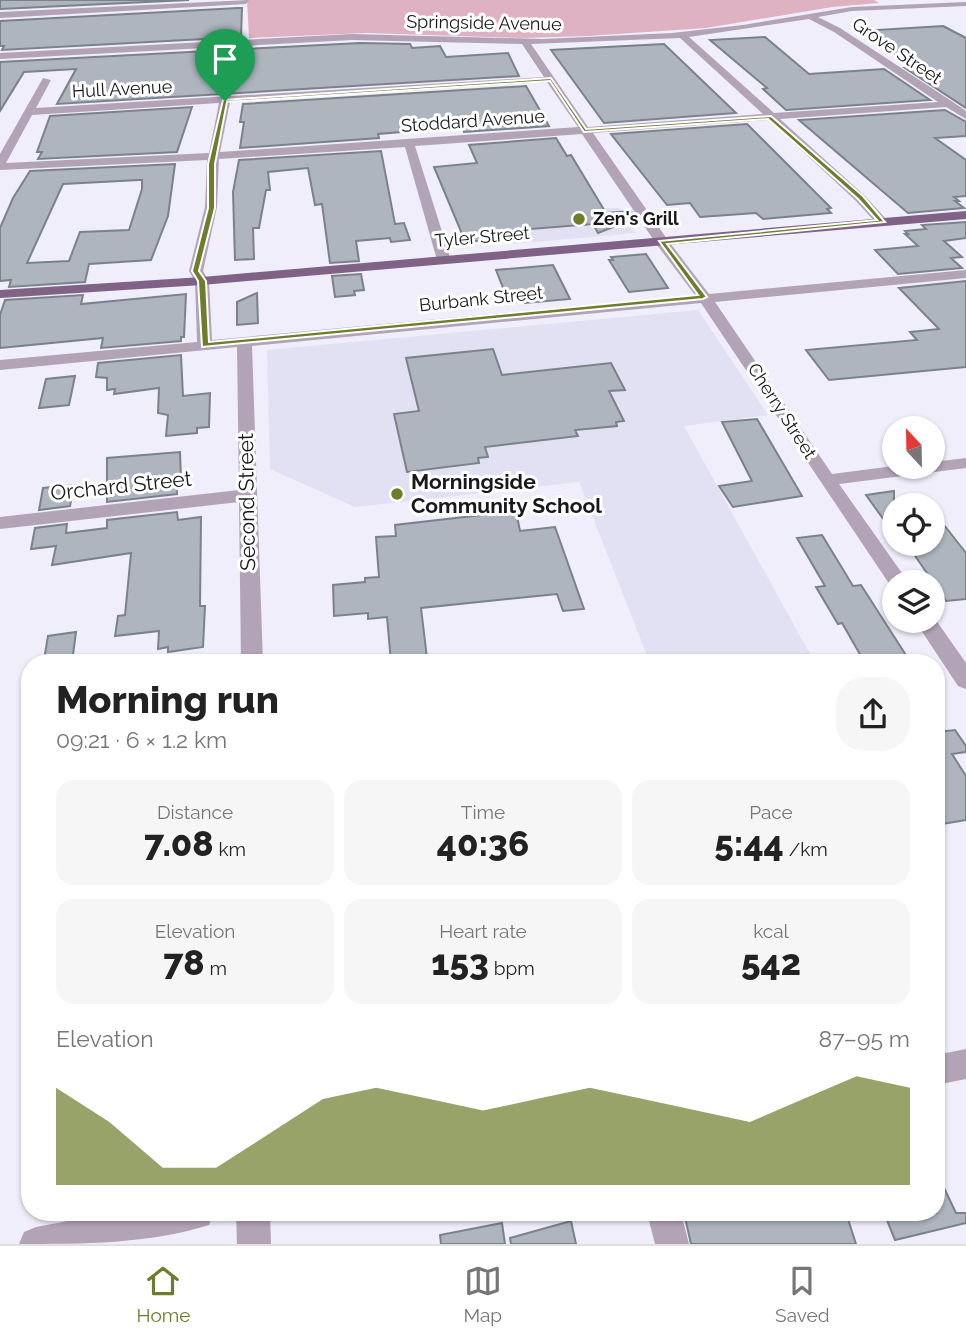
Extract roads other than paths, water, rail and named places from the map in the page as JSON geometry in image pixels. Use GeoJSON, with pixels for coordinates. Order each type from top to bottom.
{"type":"FeatureCollection","features":[{"type":"Feature","properties":{"kind":"main road","name":"Tyler Street"},"geometry":{"type":"LineString","coordinates":[[0,294],[202,281],[966,215]]}},
{"type":"Feature","properties":{"kind":"street"},"geometry":{"type":"LineString","coordinates":[[0,15],[246,2]]}},
{"type":"Feature","properties":{"kind":"street","name":"Springside Avenue"},"geometry":{"type":"LineString","coordinates":[[0,57],[352,37],[524,41],[682,35],[852,9],[930,2],[963,5]]}},
{"type":"Feature","properties":{"kind":"street","name":"Grove Street"},"geometry":{"type":"LineString","coordinates":[[809,16],[837,30],[966,116]]}},
{"type":"Feature","properties":{"kind":"street"},"geometry":{"type":"LineString","coordinates":[[682,35],[851,189],[882,222]]}},
{"type":"Feature","properties":{"kind":"street","name":"Cherry Street"},"geometry":{"type":"LineString","coordinates":[[524,41],[662,242],[727,327],[827,480],[890,570]]}},
{"type":"Feature","properties":{"kind":"street","name":"Hull Avenue"},"geometry":{"type":"LineString","coordinates":[[29,112],[551,79]]}},
{"type":"Feature","properties":{"kind":"street"},"geometry":{"type":"LineString","coordinates":[[0,166],[46,80]]}},
{"type":"Feature","properties":{"kind":"street"},"geometry":{"type":"LineString","coordinates":[[205,345],[202,281],[196,271],[211,208],[213,156],[225,101]]}},
{"type":"Feature","properties":{"kind":"street","name":"Stoddard Avenue"},"geometry":{"type":"LineString","coordinates":[[0,166],[213,156],[949,104]]}},
{"type":"Feature","properties":{"kind":"street"},"geometry":{"type":"LineString","coordinates":[[410,143],[444,260]]}},
{"type":"Feature","properties":{"kind":"street","name":"Burbank Street"},"geometry":{"type":"LineString","coordinates":[[0,365],[966,274]]}},
{"type":"Feature","properties":{"kind":"street","name":"Second Street"},"geometry":{"type":"LineString","coordinates":[[244,341],[252,654]]}},
{"type":"Feature","properties":{"kind":"street"},"geometry":{"type":"LineString","coordinates":[[827,480],[966,463]]}},
{"type":"Feature","properties":{"kind":"street","name":"Orchard Street"},"geometry":{"type":"LineString","coordinates":[[0,523],[246,495]]}},
{"type":"Feature","properties":{"kind":"street"},"geometry":{"type":"LineString","coordinates":[[933,633],[966,680]]}},
{"type":"Feature","properties":{"kind":"street"},"geometry":{"type":"LineString","coordinates":[[945,1068],[966,1064]]}},
{"type":"Feature","properties":{"kind":"street"},"geometry":{"type":"LineString","coordinates":[[36,1244],[155,1221]]}},
{"type":"Feature","properties":{"kind":"street"},"geometry":{"type":"LineString","coordinates":[[253,1221],[254,1244]]}},
{"type":"Feature","properties":{"kind":"street"},"geometry":{"type":"LineString","coordinates":[[666,1221],[671,1244]]}},
{"type":"Feature","properties":{"kind":"place","name":"Zen's Grill"},"geometry":{"type":"Point","coordinates":[579,219]}},
{"type":"Feature","properties":{"kind":"place","name":"Morningside Community School"},"geometry":{"type":"Point","coordinates":[397,494]}}]}
